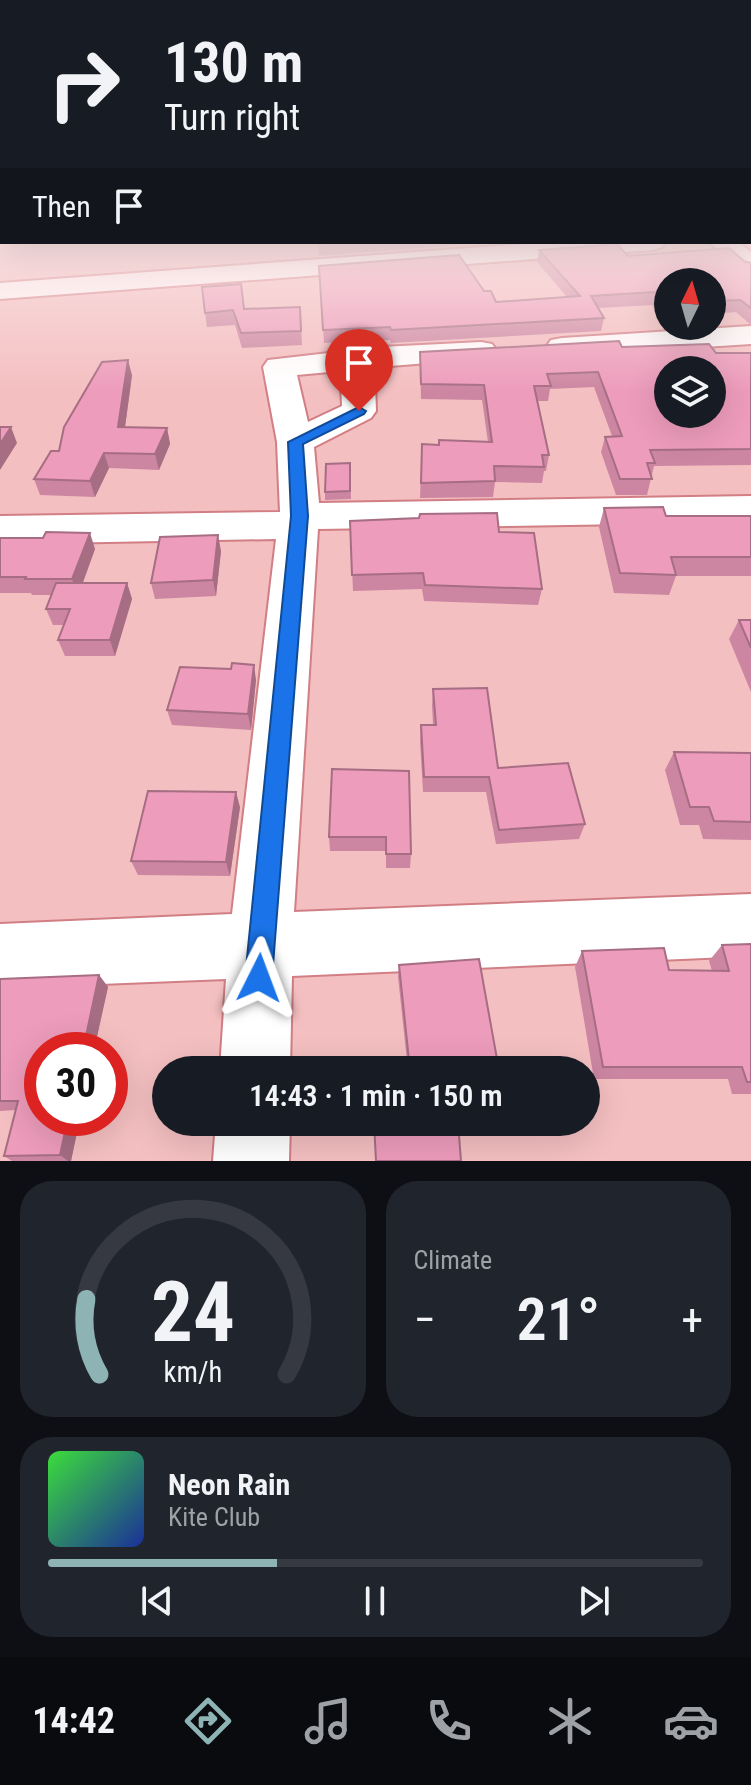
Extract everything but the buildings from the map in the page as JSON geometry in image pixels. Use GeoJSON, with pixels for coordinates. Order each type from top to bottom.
{"type":"FeatureCollection","features":[{"type":"Feature","properties":{"kind":"street"},"geometry":{"type":"LineString","coordinates":[[0,291],[52,284]]}},
{"type":"Feature","properties":{"kind":"street"},"geometry":{"type":"LineString","coordinates":[[256,1056],[260,947],[299,520],[295,442],[279,367],[381,357],[751,335]]}},
{"type":"Feature","properties":{"kind":"street"},"geometry":{"type":"LineString","coordinates":[[295,442],[359,411],[358,381],[381,357]]}},
{"type":"Feature","properties":{"kind":"street"},"geometry":{"type":"LineString","coordinates":[[0,530],[751,509]]}},
{"type":"Feature","properties":{"kind":"street"},"geometry":{"type":"LineString","coordinates":[[0,956],[751,925]]}},
{"type":"Feature","properties":{"kind":"street"},"geometry":{"type":"LineString","coordinates":[[251,1161],[252,1136]]}},
{"type":"Feature","properties":{"kind":"route"},"geometry":{"type":"LineString","coordinates":[[259,978],[300,516],[295,442],[359,411]]}}]}
